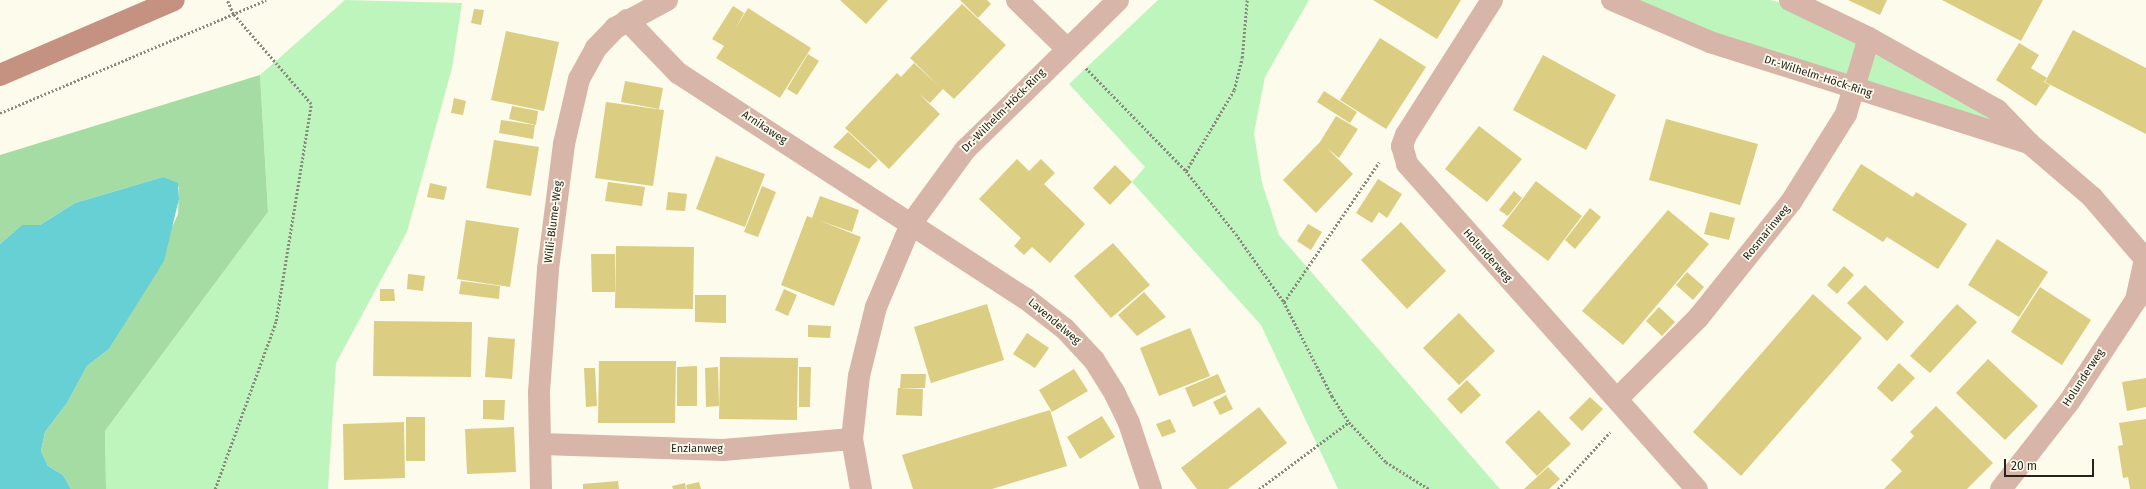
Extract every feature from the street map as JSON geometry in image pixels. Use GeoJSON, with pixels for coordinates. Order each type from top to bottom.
{"type":"FeatureCollection","features":[{"type":"Feature","properties":{"kind":"street"},"geometry":{"type":"LineString","coordinates":[[0,75],[174,0]]}},
{"type":"Feature","properties":{"kind":"street","name":"Willi-Blume-Weg"},"geometry":{"type":"LineString","coordinates":[[541,489],[542,444],[539,392],[542,333],[564,144],[579,79],[586,61],[605,37],[627,20],[667,0]]}},
{"type":"Feature","properties":{"kind":"street"},"geometry":{"type":"LineString","coordinates":[[1017,0],[1067,49]]}},
{"type":"Feature","properties":{"kind":"street","name":"Dr.-Wilhelm-Höck-Ring"},"geometry":{"type":"LineString","coordinates":[[861,489],[852,440],[865,340],[911,224],[965,150],[1118,0]]}},
{"type":"Feature","properties":{"kind":"street","name":"Holunderweg"},"geometry":{"type":"LineString","coordinates":[[1492,0],[1406,135],[1402,146],[1404,157],[1416,176],[1624,405],[1697,489]]}},
{"type":"Feature","properties":{"kind":"street","name":"Dr.-Wilhelm-Höck-Ring"},"geometry":{"type":"LineString","coordinates":[[1612,0],[1710,42],[2029,143]]}},
{"type":"Feature","properties":{"kind":"street","name":"Dr.-Wilhelm-Höck-Ring"},"geometry":{"type":"LineString","coordinates":[[1790,0],[1869,38],[1997,110],[2029,143],[2092,197],[2146,257]]}},
{"type":"Feature","properties":{"kind":"street","name":"Arnikaweg"},"geometry":{"type":"LineString","coordinates":[[627,20],[678,73],[911,224]]}},
{"type":"Feature","properties":{"kind":"street","name":"Rosmarinweg"},"geometry":{"type":"LineString","coordinates":[[1624,405],[1698,318],[1791,202],[1833,139],[1855,89],[1869,38]]}},
{"type":"Feature","properties":{"kind":"street","name":"Lavendelweg"},"geometry":{"type":"LineString","coordinates":[[911,224],[1025,298],[1082,345],[1108,380],[1126,415],[1151,489]]}},
{"type":"Feature","properties":{"kind":"street","name":"Holunderweg"},"geometry":{"type":"LineString","coordinates":[[2001,489],[2061,412],[2136,300],[2142,281],[2146,257]]}},
{"type":"Feature","properties":{"kind":"street","name":"Enzianweg"},"geometry":{"type":"LineString","coordinates":[[542,444],[722,450],[852,440]]}},
{"type":"Feature","properties":{"kind":"path"},"geometry":{"type":"LineString","coordinates":[[215,489],[276,321],[311,104],[233,14],[227,0]]}},
{"type":"Feature","properties":{"kind":"path"},"geometry":{"type":"LineString","coordinates":[[0,113],[266,0]]}},
{"type":"Feature","properties":{"kind":"path"},"geometry":{"type":"LineString","coordinates":[[1186,171],[1234,90],[1242,58],[1246,0]]}},
{"type":"Feature","properties":{"kind":"path"},"geometry":{"type":"LineString","coordinates":[[1067,49],[1186,171],[1284,302],[1332,396],[1349,422],[1386,462],[1429,489]]}},
{"type":"Feature","properties":{"kind":"path"},"geometry":{"type":"LineString","coordinates":[[1284,302],[1384,153],[1406,135]]}},
{"type":"Feature","properties":{"kind":"path"},"geometry":{"type":"LineString","coordinates":[[1558,489],[1624,405]]}},
{"type":"Feature","properties":{"kind":"path"},"geometry":{"type":"LineString","coordinates":[[1258,489],[1349,422]]}},
{"type":"Feature","properties":{"kind":"green space"},"geometry":{"type":"Polygon","coordinates":[[[345,0],[462,3],[452,68],[407,232],[336,363],[328,489],[106,489],[105,431],[268,212],[260,75],[345,0]]]}},
{"type":"Feature","properties":{"kind":"green space"},"geometry":{"type":"Polygon","coordinates":[[[1158,0],[1309,0],[1265,77],[1254,133],[1262,183],[1279,235],[1500,489],[1338,489],[1261,325],[1132,182],[1145,167],[1069,84],[1158,0]]]}},
{"type":"Feature","properties":{"kind":"green space"},"geometry":{"type":"Polygon","coordinates":[[[1612,0],[1770,0],[1811,9],[1965,91],[2029,143],[1612,0]]]}},
{"type":"Feature","properties":{"kind":"green space"},"geometry":{"type":"Polygon","coordinates":[[[260,75],[268,212],[105,431],[106,489],[71,489],[63,475],[48,466],[41,451],[45,432],[67,403],[87,366],[109,349],[137,303],[178,214],[179,187],[163,177],[75,203],[40,225],[22,225],[0,244],[0,155],[260,75]]]}},
{"type":"Feature","properties":{"kind":"water"},"geometry":{"type":"Polygon","coordinates":[[[163,177],[178,183],[179,199],[164,261],[109,349],[87,366],[67,403],[45,432],[41,451],[48,466],[63,475],[71,489],[0,489],[0,244],[22,225],[40,225],[75,203],[163,177]]]}},
{"type":"Feature","properties":{"kind":"building"},"geometry":{"type":"Polygon","coordinates":[[[840,0],[888,0],[866,24],[840,0]]]}},
{"type":"Feature","properties":{"kind":"building"},"geometry":{"type":"Polygon","coordinates":[[[960,0],[987,0],[991,4],[978,18],[960,0]]]}},
{"type":"Feature","properties":{"kind":"building"},"geometry":{"type":"Polygon","coordinates":[[[1373,0],[1461,0],[1437,39],[1373,0]]]}},
{"type":"Feature","properties":{"kind":"building"},"geometry":{"type":"Polygon","coordinates":[[[1848,0],[1887,0],[1880,15],[1848,0]]]}},
{"type":"Feature","properties":{"kind":"building"},"geometry":{"type":"Polygon","coordinates":[[[1942,0],[2043,0],[2021,41],[1942,0]]]}},
{"type":"Feature","properties":{"kind":"building"},"geometry":{"type":"Polygon","coordinates":[[[962,4],[1006,45],[954,99],[943,89],[930,103],[919,94],[940,114],[889,169],[845,128],[897,73],[901,77],[914,63],[941,88],[910,58],[962,4]]]}},
{"type":"Feature","properties":{"kind":"building"},"geometry":{"type":"Polygon","coordinates":[[[733,6],[744,13],[735,29],[748,8],[811,48],[780,98],[716,58],[724,46],[712,39],[733,6]]]}},
{"type":"Feature","properties":{"kind":"building"},"geometry":{"type":"Polygon","coordinates":[[[474,9],[484,10],[481,25],[471,23],[474,9]]]}},
{"type":"Feature","properties":{"kind":"building"},"geometry":{"type":"Polygon","coordinates":[[[2073,30],[2146,68],[2146,134],[2045,82],[2073,30]]]}},
{"type":"Feature","properties":{"kind":"building"},"geometry":{"type":"Polygon","coordinates":[[[506,31],[559,42],[544,111],[491,100],[506,31]]]}},
{"type":"Feature","properties":{"kind":"building"},"geometry":{"type":"Polygon","coordinates":[[[1380,38],[1426,67],[1386,129],[1340,100],[1380,38]]]}},
{"type":"Feature","properties":{"kind":"building"},"geometry":{"type":"Polygon","coordinates":[[[2019,43],[2039,55],[2031,68],[2047,78],[2044,82],[2050,85],[2036,106],[1996,80],[2019,43]]]}},
{"type":"Feature","properties":{"kind":"building"},"geometry":{"type":"Polygon","coordinates":[[[808,54],[819,61],[797,95],[787,89],[808,54]]]}},
{"type":"Feature","properties":{"kind":"building"},"geometry":{"type":"Polygon","coordinates":[[[1543,55],[1616,95],[1586,150],[1513,110],[1543,55]]]}},
{"type":"Feature","properties":{"kind":"building"},"geometry":{"type":"Polygon","coordinates":[[[625,81],[663,88],[659,109],[621,102],[625,81]]]}},
{"type":"Feature","properties":{"kind":"building"},"geometry":{"type":"Polygon","coordinates":[[[1324,91],[1357,112],[1350,123],[1317,102],[1324,91]]]}},
{"type":"Feature","properties":{"kind":"building"},"geometry":{"type":"Polygon","coordinates":[[[454,98],[466,101],[463,115],[451,113],[454,98]]]}},
{"type":"Feature","properties":{"kind":"building"},"geometry":{"type":"Polygon","coordinates":[[[606,102],[664,110],[653,186],[595,178],[606,102]]]}},
{"type":"Feature","properties":{"kind":"building"},"geometry":{"type":"Polygon","coordinates":[[[512,106],[538,111],[536,125],[509,119],[512,106]]]}},
{"type":"Feature","properties":{"kind":"building"},"geometry":{"type":"Polygon","coordinates":[[[1336,116],[1358,129],[1339,158],[1327,148],[1353,174],[1316,213],[1283,180],[1320,142],[1336,116]]]}},
{"type":"Feature","properties":{"kind":"building"},"geometry":{"type":"Polygon","coordinates":[[[1666,119],[1758,144],[1740,205],[1649,180],[1666,119]]]}},
{"type":"Feature","properties":{"kind":"building"},"geometry":{"type":"Polygon","coordinates":[[[501,120],[535,125],[533,139],[499,133],[501,120]]]}},
{"type":"Feature","properties":{"kind":"building"},"geometry":{"type":"Polygon","coordinates":[[[1479,126],[1522,159],[1487,202],[1445,169],[1479,126]]]}},
{"type":"Feature","properties":{"kind":"building"},"geometry":{"type":"Polygon","coordinates":[[[848,132],[878,160],[869,169],[833,147],[848,132]]]}},
{"type":"Feature","properties":{"kind":"building"},"geometry":{"type":"Polygon","coordinates":[[[494,140],[539,147],[531,196],[486,188],[494,140]]]}},
{"type":"Feature","properties":{"kind":"building"},"geometry":{"type":"Polygon","coordinates":[[[716,156],[765,174],[745,227],[696,209],[716,156]]]}},
{"type":"Feature","properties":{"kind":"building"},"geometry":{"type":"Polygon","coordinates":[[[1017,159],[1029,171],[1041,159],[1055,173],[1044,184],[1085,224],[1050,263],[1032,247],[1024,255],[1014,246],[1021,238],[979,199],[1017,159]]]}},
{"type":"Feature","properties":{"kind":"building"},"geometry":{"type":"Polygon","coordinates":[[[1861,164],[1913,197],[1916,192],[1967,224],[1938,269],[1887,237],[1883,242],[1832,210],[1861,164]]]}},
{"type":"Feature","properties":{"kind":"building"},"geometry":{"type":"Polygon","coordinates":[[[1115,165],[1132,182],[1110,205],[1093,188],[1115,165]]]}},
{"type":"Feature","properties":{"kind":"building"},"geometry":{"type":"Polygon","coordinates":[[[1378,179],[1402,194],[1387,218],[1379,212],[1372,223],[1356,213],[1378,179]]]}},
{"type":"Feature","properties":{"kind":"building"},"geometry":{"type":"Polygon","coordinates":[[[1536,181],[1582,216],[1548,261],[1502,226],[1536,181]]]}},
{"type":"Feature","properties":{"kind":"building"},"geometry":{"type":"Polygon","coordinates":[[[608,182],[645,187],[642,206],[605,201],[608,182]]]}},
{"type":"Feature","properties":{"kind":"building"},"geometry":{"type":"Polygon","coordinates":[[[430,183],[447,187],[444,200],[427,197],[430,183]]]}},
{"type":"Feature","properties":{"kind":"building"},"geometry":{"type":"Polygon","coordinates":[[[762,186],[776,192],[758,237],[744,232],[762,186]]]}},
{"type":"Feature","properties":{"kind":"building"},"geometry":{"type":"Polygon","coordinates":[[[1514,191],[1522,198],[1508,216],[1499,210],[1514,191]]]}},
{"type":"Feature","properties":{"kind":"building"},"geometry":{"type":"Polygon","coordinates":[[[668,192],[687,194],[685,211],[666,210],[668,192]]]}},
{"type":"Feature","properties":{"kind":"building"},"geometry":{"type":"Polygon","coordinates":[[[820,196],[859,210],[852,232],[818,220],[861,237],[834,306],[781,285],[807,216],[812,218],[820,196]]]}},
{"type":"Feature","properties":{"kind":"building"},"geometry":{"type":"Polygon","coordinates":[[[1590,208],[1601,217],[1575,249],[1565,240],[1590,208]]]}},
{"type":"Feature","properties":{"kind":"building"},"geometry":{"type":"Polygon","coordinates":[[[1668,210],[1709,244],[1623,345],[1582,311],[1668,210]]]}},
{"type":"Feature","properties":{"kind":"building"},"geometry":{"type":"Polygon","coordinates":[[[1710,212],[1735,218],[1729,240],[1704,234],[1710,212]]]}},
{"type":"Feature","properties":{"kind":"building"},"geometry":{"type":"Polygon","coordinates":[[[466,220],[519,228],[510,287],[457,279],[466,220]]]}},
{"type":"Feature","properties":{"kind":"building"},"geometry":{"type":"Polygon","coordinates":[[[1401,222],[1446,271],[1407,309],[1361,260],[1401,222]]]}},
{"type":"Feature","properties":{"kind":"building"},"geometry":{"type":"Polygon","coordinates":[[[1308,224],[1322,232],[1311,250],[1297,241],[1308,224]]]}},
{"type":"Feature","properties":{"kind":"building"},"geometry":{"type":"Polygon","coordinates":[[[1997,239],[2048,272],[2019,317],[1968,285],[1997,239]]]}},
{"type":"Feature","properties":{"kind":"building"},"geometry":{"type":"Polygon","coordinates":[[[1113,243],[1150,285],[1111,318],[1074,276],[1113,243]]]}},
{"type":"Feature","properties":{"kind":"building"},"geometry":{"type":"Polygon","coordinates":[[[616,246],[694,247],[693,309],[615,308],[616,246]]]}},
{"type":"Feature","properties":{"kind":"building"},"geometry":{"type":"Polygon","coordinates":[[[591,254],[615,254],[615,292],[592,292],[591,254]]]}},
{"type":"Feature","properties":{"kind":"building"},"geometry":{"type":"Polygon","coordinates":[[[1844,266],[1854,275],[1837,294],[1827,285],[1844,266]]]}},
{"type":"Feature","properties":{"kind":"building"},"geometry":{"type":"Polygon","coordinates":[[[1687,272],[1704,287],[1693,300],[1676,285],[1687,272]]]}},
{"type":"Feature","properties":{"kind":"building"},"geometry":{"type":"Polygon","coordinates":[[[408,274],[425,276],[423,291],[407,289],[408,274]]]}},
{"type":"Feature","properties":{"kind":"building"},"geometry":{"type":"Polygon","coordinates":[[[461,281],[500,286],[499,299],[459,294],[461,281]]]}},
{"type":"Feature","properties":{"kind":"building"},"geometry":{"type":"Polygon","coordinates":[[[1865,285],[1904,322],[1887,341],[1847,303],[1865,285]]]}},
{"type":"Feature","properties":{"kind":"building"},"geometry":{"type":"Polygon","coordinates":[[[2040,287],[2091,320],[2062,365],[2011,332],[2040,287]]]}},
{"type":"Feature","properties":{"kind":"building"},"geometry":{"type":"Polygon","coordinates":[[[380,289],[394,289],[395,301],[380,301],[380,289]]]}},
{"type":"Feature","properties":{"kind":"building"},"geometry":{"type":"Polygon","coordinates":[[[784,289],[797,295],[788,316],[775,310],[784,289]]]}},
{"type":"Feature","properties":{"kind":"building"},"geometry":{"type":"Polygon","coordinates":[[[1144,292],[1166,317],[1137,336],[1118,315],[1144,292]]]}},
{"type":"Feature","properties":{"kind":"building"},"geometry":{"type":"Polygon","coordinates":[[[1813,294],[1862,338],[1741,476],[1693,432],[1813,294]]]}},
{"type":"Feature","properties":{"kind":"building"},"geometry":{"type":"Polygon","coordinates":[[[695,295],[726,295],[726,323],[695,322],[695,295]]]}},
{"type":"Feature","properties":{"kind":"building"},"geometry":{"type":"Polygon","coordinates":[[[987,304],[1004,360],[931,383],[914,327],[987,304]]]}},
{"type":"Feature","properties":{"kind":"building"},"geometry":{"type":"Polygon","coordinates":[[[1957,304],[1977,322],[1930,373],[1910,356],[1957,304]]]}},
{"type":"Feature","properties":{"kind":"building"},"geometry":{"type":"Polygon","coordinates":[[[1659,307],[1675,322],[1662,336],[1646,321],[1659,307]]]}},
{"type":"Feature","properties":{"kind":"building"},"geometry":{"type":"Polygon","coordinates":[[[1459,313],[1495,351],[1459,385],[1423,348],[1459,313]]]}},
{"type":"Feature","properties":{"kind":"building"},"geometry":{"type":"Polygon","coordinates":[[[374,321],[472,322],[471,377],[373,376],[374,321]]]}},
{"type":"Feature","properties":{"kind":"building"},"geometry":{"type":"Polygon","coordinates":[[[808,325],[831,326],[830,338],[808,337],[808,325]]]}},
{"type":"Feature","properties":{"kind":"building"},"geometry":{"type":"Polygon","coordinates":[[[1190,328],[1210,376],[1159,396],[1140,348],[1190,328]]]}},
{"type":"Feature","properties":{"kind":"building"},"geometry":{"type":"Polygon","coordinates":[[[1027,333],[1049,348],[1035,368],[1013,354],[1027,333]]]}},
{"type":"Feature","properties":{"kind":"building"},"geometry":{"type":"Polygon","coordinates":[[[488,337],[515,339],[512,379],[485,377],[488,337]]]}},
{"type":"Feature","properties":{"kind":"building"},"geometry":{"type":"Polygon","coordinates":[[[720,357],[798,358],[797,420],[719,419],[720,357]]]}},
{"type":"Feature","properties":{"kind":"building"},"geometry":{"type":"Polygon","coordinates":[[[1988,359],[2038,406],[2005,440],[1956,393],[1988,359]]]}},
{"type":"Feature","properties":{"kind":"building"},"geometry":{"type":"Polygon","coordinates":[[[599,361],[676,361],[675,423],[598,423],[599,361]]]}},
{"type":"Feature","properties":{"kind":"building"},"geometry":{"type":"Polygon","coordinates":[[[1899,363],[1915,378],[1892,402],[1877,388],[1899,363]]]}},
{"type":"Feature","properties":{"kind":"building"},"geometry":{"type":"Polygon","coordinates":[[[697,366],[697,406],[677,406],[677,367],[697,366]]]}},
{"type":"Feature","properties":{"kind":"building"},"geometry":{"type":"Polygon","coordinates":[[[718,367],[719,406],[706,407],[705,368],[718,367]]]}},
{"type":"Feature","properties":{"kind":"building"},"geometry":{"type":"Polygon","coordinates":[[[799,367],[811,367],[810,407],[799,407],[799,367]]]}},
{"type":"Feature","properties":{"kind":"building"},"geometry":{"type":"Polygon","coordinates":[[[584,368],[595,368],[597,406],[586,407],[584,368]]]}},
{"type":"Feature","properties":{"kind":"building"},"geometry":{"type":"Polygon","coordinates":[[[1074,369],[1088,391],[1052,412],[1039,390],[1074,369]]]}},
{"type":"Feature","properties":{"kind":"building"},"geometry":{"type":"Polygon","coordinates":[[[901,374],[926,374],[925,388],[900,388],[901,374]]]}},
{"type":"Feature","properties":{"kind":"building"},"geometry":{"type":"Polygon","coordinates":[[[1218,374],[1226,392],[1193,407],[1185,388],[1218,374]]]}},
{"type":"Feature","properties":{"kind":"building"},"geometry":{"type":"Polygon","coordinates":[[[2146,378],[2146,407],[2127,411],[2122,382],[2146,378]]]}},
{"type":"Feature","properties":{"kind":"building"},"geometry":{"type":"Polygon","coordinates":[[[1467,380],[1481,395],[1461,414],[1447,399],[1467,380]]]}},
{"type":"Feature","properties":{"kind":"building"},"geometry":{"type":"Polygon","coordinates":[[[898,388],[923,389],[922,416],[896,415],[898,388]]]}},
{"type":"Feature","properties":{"kind":"building"},"geometry":{"type":"Polygon","coordinates":[[[1226,395],[1233,409],[1220,415],[1213,402],[1226,395]]]}},
{"type":"Feature","properties":{"kind":"building"},"geometry":{"type":"Polygon","coordinates":[[[1590,397],[1603,409],[1582,431],[1569,418],[1590,397]]]}},
{"type":"Feature","properties":{"kind":"building"},"geometry":{"type":"Polygon","coordinates":[[[483,400],[505,400],[504,420],[483,419],[483,400]]]}},
{"type":"Feature","properties":{"kind":"building"},"geometry":{"type":"Polygon","coordinates":[[[1936,406],[1993,463],[1967,489],[1884,489],[1902,471],[1891,460],[1914,436],[1910,432],[1936,406]]]}},
{"type":"Feature","properties":{"kind":"building"},"geometry":{"type":"Polygon","coordinates":[[[1259,407],[1287,443],[1228,489],[1197,489],[1181,468],[1259,407]]]}},
{"type":"Feature","properties":{"kind":"building"},"geometry":{"type":"Polygon","coordinates":[[[1050,410],[1067,466],[992,489],[913,489],[902,455],[1050,410]]]}},
{"type":"Feature","properties":{"kind":"building"},"geometry":{"type":"Polygon","coordinates":[[[1539,410],[1571,444],[1537,476],[1505,442],[1539,410]]]}},
{"type":"Feature","properties":{"kind":"building"},"geometry":{"type":"Polygon","coordinates":[[[1102,416],[1115,437],[1080,459],[1067,437],[1102,416]]]}},
{"type":"Feature","properties":{"kind":"building"},"geometry":{"type":"Polygon","coordinates":[[[406,417],[425,417],[425,461],[406,461],[406,417]]]}},
{"type":"Feature","properties":{"kind":"building"},"geometry":{"type":"Polygon","coordinates":[[[1170,419],[1176,432],[1162,437],[1156,424],[1170,419]]]}},
{"type":"Feature","properties":{"kind":"building"},"geometry":{"type":"Polygon","coordinates":[[[2146,419],[2146,489],[2130,489],[2128,477],[2123,478],[2118,446],[2123,445],[2119,423],[2146,419]]]}},
{"type":"Feature","properties":{"kind":"building"},"geometry":{"type":"Polygon","coordinates":[[[404,422],[405,478],[344,480],[343,424],[404,422]]]}},
{"type":"Feature","properties":{"kind":"building"},"geometry":{"type":"Polygon","coordinates":[[[514,427],[516,472],[467,474],[465,429],[514,427]]]}},
{"type":"Feature","properties":{"kind":"building"},"geometry":{"type":"Polygon","coordinates":[[[1548,467],[1560,479],[1549,489],[1524,489],[1548,467]]]}},
{"type":"Feature","properties":{"kind":"building"},"geometry":{"type":"Polygon","coordinates":[[[618,481],[619,489],[583,489],[583,484],[618,481]]]}},
{"type":"Feature","properties":{"kind":"building"},"geometry":{"type":"Polygon","coordinates":[[[699,482],[701,489],[687,489],[686,485],[699,482]]]}},
{"type":"Feature","properties":{"kind":"building"},"geometry":{"type":"Polygon","coordinates":[[[685,483],[686,489],[673,489],[672,486],[685,483]]]}}]}
